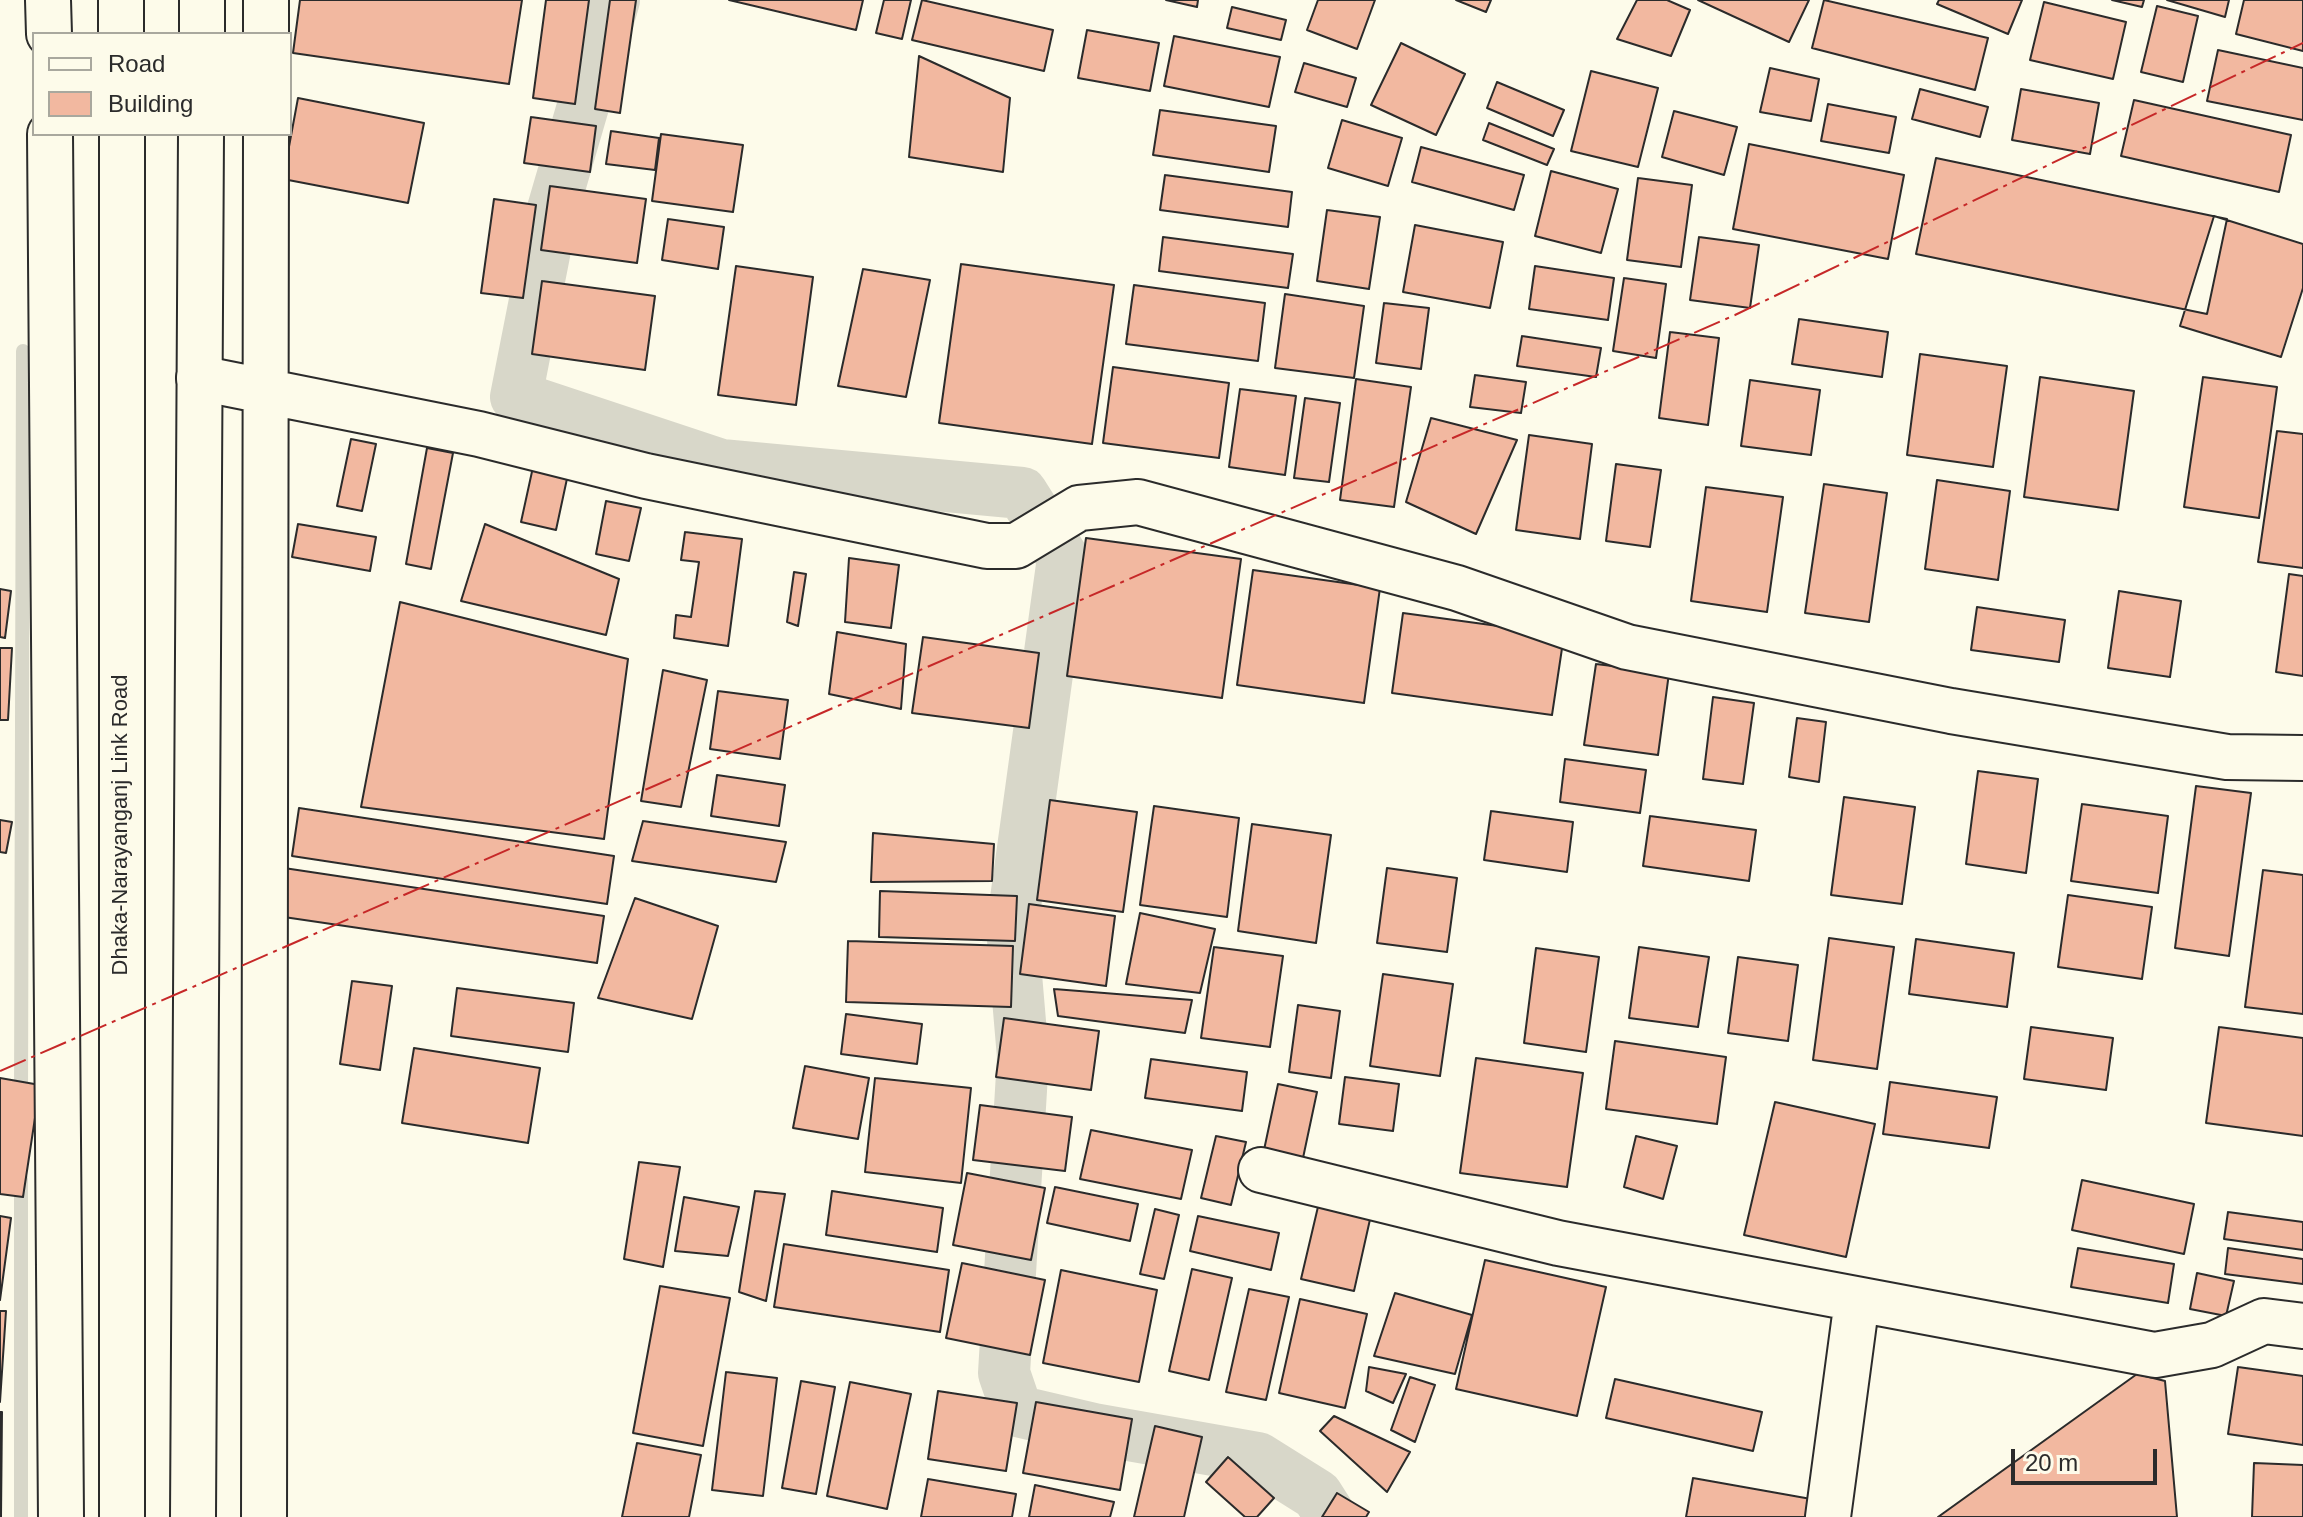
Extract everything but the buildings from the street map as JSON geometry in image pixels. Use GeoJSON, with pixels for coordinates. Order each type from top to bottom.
{"type":"FeatureCollection","features":[{"type":"Feature","properties":{"kind":"street"},"geometry":{"type":"LineString","coordinates":[[48,0],[49,32]]}},
{"type":"Feature","properties":{"kind":"street"},"geometry":{"type":"LineString","coordinates":[[121,0],[121,32]]}},
{"type":"Feature","properties":{"kind":"street"},"geometry":{"type":"LineString","coordinates":[[202,0],[202,32]]}},
{"type":"Feature","properties":{"kind":"street"},"geometry":{"type":"LineString","coordinates":[[266,0],[266,32]]}},
{"type":"Feature","properties":{"kind":"street"},"geometry":{"type":"LineString","coordinates":[[50,136],[61,1517]]}},
{"type":"Feature","properties":{"kind":"street","name":"Dhaka-Narayanganj Link Road"},"geometry":{"type":"LineString","coordinates":[[122,136],[122,1517]]}},
{"type":"Feature","properties":{"kind":"street"},"geometry":{"type":"LineString","coordinates":[[193,1517],[201,136]]}},
{"type":"Feature","properties":{"kind":"street"},"geometry":{"type":"LineString","coordinates":[[264,1517],[266,136]]}},
{"type":"Feature","properties":{"kind":"street"},"geometry":{"type":"LineString","coordinates":[[199,378],[479,434],[646,476],[987,546],[1016,546],[1079,508],[1138,502],[1457,588],[1627,647],[1951,711],[2227,757],[2303,758]]}},
{"type":"Feature","properties":{"kind":"street"},"geometry":{"type":"LineString","coordinates":[[1261,1170],[1558,1243],[2155,1355],[2212,1345],[2264,1321],[2303,1326]]}},
{"type":"Feature","properties":{"kind":"street"},"geometry":{"type":"LineString","coordinates":[[1828,1517],[1857,1300]]}},
{"type":"Feature","properties":{"kind":"waterway"},"geometry":{"type":"LineString","coordinates":[[614,0],[553,209],[516,397],[721,465],[1022,493],[1063,558],[1012,928],[1023,1057],[1004,1373],[1017,1411],[1094,1429],[1258,1458],[1317,1495],[1331,1517]]}},
{"type":"Feature","properties":{"kind":"waterway"},"geometry":{"type":"LineString","coordinates":[[21,1099],[23,351]]}},
{"type":"Feature","properties":{"kind":"waterway"},"geometry":{"type":"LineString","coordinates":[[21,1179],[21,1517]]}},
{"type":"Feature","properties":{"kind":"power"},"geometry":{"type":"LineString","coordinates":[[0,1071],[1735,315],[2303,43]]}}]}
